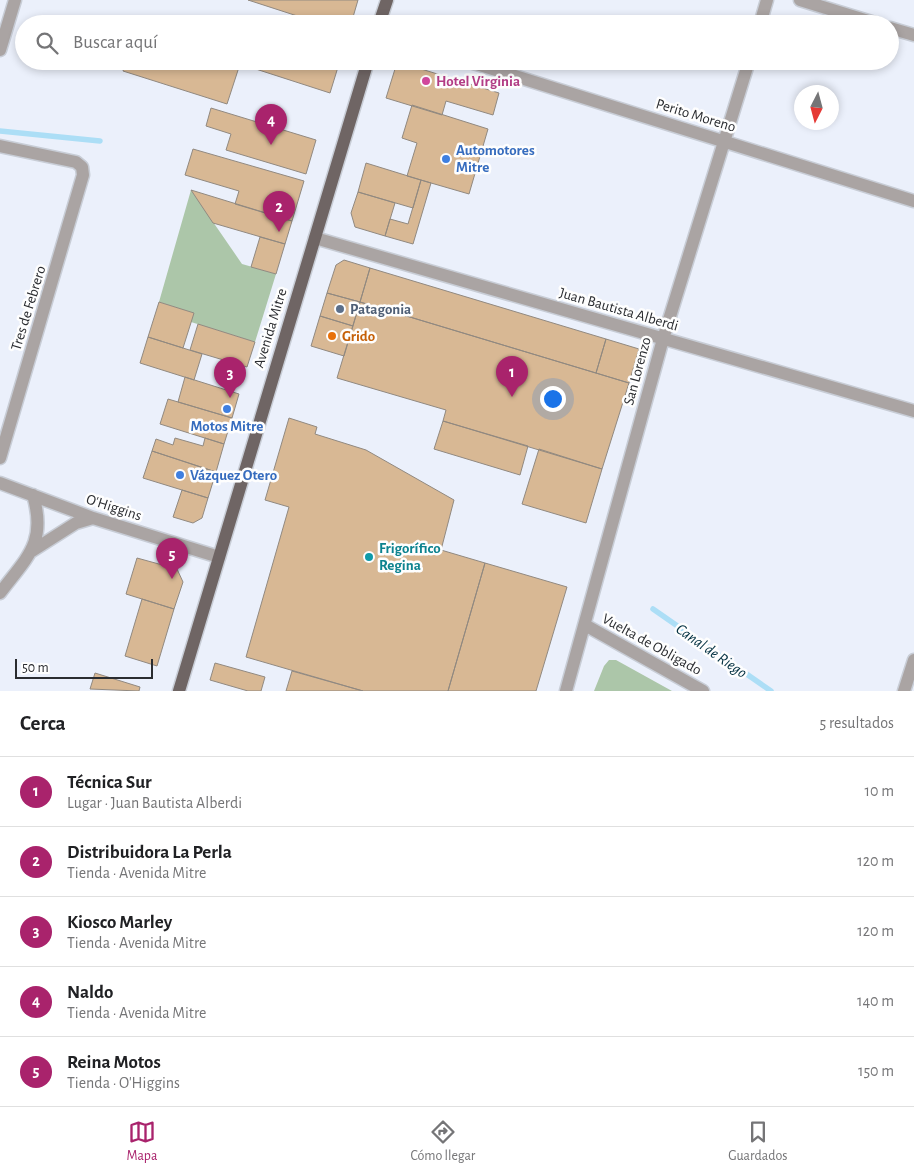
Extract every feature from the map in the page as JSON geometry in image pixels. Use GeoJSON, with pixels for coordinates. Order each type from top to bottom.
{"type":"FeatureCollection","features":[{"type":"Feature","properties":{"kind":"main road"},"geometry":{"type":"LineString","coordinates":[[382,15],[386,0]]}},
{"type":"Feature","properties":{"kind":"main road","name":"Avenida Mitre"},"geometry":{"type":"LineString","coordinates":[[178,691],[365,70]]}},
{"type":"Feature","properties":{"kind":"street"},"geometry":{"type":"LineString","coordinates":[[0,50],[16,0]]}},
{"type":"Feature","properties":{"kind":"street"},"geometry":{"type":"LineString","coordinates":[[762,15],[766,0]]}},
{"type":"Feature","properties":{"kind":"street"},"geometry":{"type":"LineString","coordinates":[[800,0],[849,15]]}},
{"type":"Feature","properties":{"kind":"street"},"geometry":{"type":"LineString","coordinates":[[899,31],[914,35]]}},
{"type":"Feature","properties":{"kind":"street","name":"Perito Moreno"},"geometry":{"type":"LineString","coordinates":[[496,70],[914,201]]}},
{"type":"Feature","properties":{"kind":"street","name":"San Lorenzo"},"geometry":{"type":"LineString","coordinates":[[566,691],[662,339],[726,142],[746,70]]}},
{"type":"Feature","properties":{"kind":"street","name":"Tres de Febrero"},"geometry":{"type":"LineString","coordinates":[[0,146],[67,159],[76,162],[82,167],[82,184],[0,458]]}},
{"type":"Feature","properties":{"kind":"street","name":"Juan Bautista Alberdi"},"geometry":{"type":"LineString","coordinates":[[315,238],[914,411]]}},
{"type":"Feature","properties":{"kind":"street","name":"O'Higgins"},"geometry":{"type":"LineString","coordinates":[[0,483],[93,518],[219,557]]}},
{"type":"Feature","properties":{"kind":"street"},"geometry":{"type":"LineString","coordinates":[[0,593],[32,551],[38,534],[37,509],[33,495]]}},
{"type":"Feature","properties":{"kind":"street"},"geometry":{"type":"LineString","coordinates":[[32,551],[76,523],[93,518]]}},
{"type":"Feature","properties":{"kind":"street","name":"Vuelta de Obligado"},"geometry":{"type":"LineString","coordinates":[[584,625],[703,691]]}},
{"type":"Feature","properties":{"kind":"street"},"geometry":{"type":"LineString","coordinates":[[904,691],[914,660]]}},
{"type":"Feature","properties":{"kind":"green space"},"geometry":{"type":"Polygon","coordinates":[[[191,190],[242,264],[276,274],[255,342],[191,322],[193,313],[159,302],[191,190]]]}},
{"type":"Feature","properties":{"kind":"green space"},"geometry":{"type":"Polygon","coordinates":[[[609,660],[616,660],[672,691],[594,691],[604,666],[609,660]]]}},
{"type":"Feature","properties":{"kind":"building"},"geometry":{"type":"Polygon","coordinates":[[[248,0],[358,0],[354,15],[294,15],[248,0]]]}},
{"type":"Feature","properties":{"kind":"building"},"geometry":{"type":"Polygon","coordinates":[[[123,70],[238,70],[227,104],[123,70]]]}},
{"type":"Feature","properties":{"kind":"building"},"geometry":{"type":"Polygon","coordinates":[[[259,70],[337,70],[330,93],[259,70]]]}},
{"type":"Feature","properties":{"kind":"building","name":"Hotel Virginia"},"geometry":{"type":"Polygon","coordinates":[[[395,70],[424,70],[499,93],[493,115],[446,101],[442,115],[386,98],[395,70]]]}},
{"type":"Feature","properties":{"kind":"building","name":"Automotores Mitre"},"geometry":{"type":"Polygon","coordinates":[[[412,105],[488,129],[469,194],[407,176],[417,143],[402,138],[412,105]]]}},
{"type":"Feature","properties":{"kind":"building"},"geometry":{"type":"Polygon","coordinates":[[[211,108],[316,140],[306,174],[226,150],[231,134],[206,126],[211,108]]]}},
{"type":"Feature","properties":{"kind":"building"},"geometry":{"type":"Polygon","coordinates":[[[193,149],[304,181],[292,221],[235,204],[239,191],[185,175],[193,149]]]}},
{"type":"Feature","properties":{"kind":"building"},"geometry":{"type":"Polygon","coordinates":[[[366,163],[421,180],[413,208],[358,192],[366,163]]]}},
{"type":"Feature","properties":{"kind":"building"},"geometry":{"type":"Polygon","coordinates":[[[421,180],[431,183],[413,244],[385,236],[390,219],[408,224],[421,180]]]}},
{"type":"Feature","properties":{"kind":"building"},"geometry":{"type":"Polygon","coordinates":[[[191,190],[292,221],[285,244],[213,223],[191,190]]]}},
{"type":"Feature","properties":{"kind":"building"},"geometry":{"type":"Polygon","coordinates":[[[358,192],[395,203],[385,236],[355,227],[351,213],[358,192]]]}},
{"type":"Feature","properties":{"kind":"building"},"geometry":{"type":"Polygon","coordinates":[[[260,237],[285,244],[276,274],[251,267],[260,237]]]}},
{"type":"Feature","properties":{"kind":"building"},"geometry":{"type":"Polygon","coordinates":[[[344,260],[370,268],[360,302],[327,293],[336,265],[344,260]]]}},
{"type":"Feature","properties":{"kind":"building"},"geometry":{"type":"Polygon","coordinates":[[[370,268],[606,339],[596,373],[360,302],[370,268]]]}},
{"type":"Feature","properties":{"kind":"building","name":"Patagonia"},"geometry":{"type":"Polygon","coordinates":[[[327,293],[360,302],[353,326],[320,316],[327,293]]]}},
{"type":"Feature","properties":{"kind":"building"},"geometry":{"type":"Polygon","coordinates":[[[159,302],[194,313],[183,348],[148,337],[159,302]]]}},
{"type":"Feature","properties":{"kind":"building"},"geometry":{"type":"Polygon","coordinates":[[[360,302],[629,383],[602,469],[443,421],[446,410],[337,378],[360,302]]]}},
{"type":"Feature","properties":{"kind":"building","name":"Grido"},"geometry":{"type":"Polygon","coordinates":[[[320,316],[353,326],[344,356],[311,346],[320,316]]]}},
{"type":"Feature","properties":{"kind":"building"},"geometry":{"type":"Polygon","coordinates":[[[198,324],[255,342],[247,367],[190,350],[198,324]]]}},
{"type":"Feature","properties":{"kind":"building"},"geometry":{"type":"Polygon","coordinates":[[[148,337],[202,354],[194,380],[140,363],[148,337]]]}},
{"type":"Feature","properties":{"kind":"building"},"geometry":{"type":"Polygon","coordinates":[[[606,339],[639,349],[629,383],[596,373],[606,339]]]}},
{"type":"Feature","properties":{"kind":"building"},"geometry":{"type":"Polygon","coordinates":[[[185,377],[239,394],[232,418],[178,402],[185,377]]]}},
{"type":"Feature","properties":{"kind":"building"},"geometry":{"type":"Polygon","coordinates":[[[168,399],[232,418],[224,444],[160,424],[168,399]]]}},
{"type":"Feature","properties":{"kind":"building","name":"Frigorífico Regina"},"geometry":{"type":"Polygon","coordinates":[[[289,418],[317,427],[315,434],[366,450],[454,500],[441,550],[485,563],[448,691],[363,691],[246,657],[289,507],[265,500],[289,418]]]}},
{"type":"Feature","properties":{"kind":"building"},"geometry":{"type":"Polygon","coordinates":[[[443,421],[528,446],[520,475],[434,449],[443,421]]]}},
{"type":"Feature","properties":{"kind":"building"},"geometry":{"type":"Polygon","coordinates":[[[175,438],[203,446],[205,438],[224,444],[216,472],[152,451],[156,439],[173,445],[175,438]]]}},
{"type":"Feature","properties":{"kind":"building"},"geometry":{"type":"Polygon","coordinates":[[[539,449],[602,469],[586,523],[522,504],[539,449]]]}},
{"type":"Feature","properties":{"kind":"building","name":"Vázquez Otero"},"geometry":{"type":"Polygon","coordinates":[[[152,451],[216,472],[208,498],[143,478],[152,451]]]}},
{"type":"Feature","properties":{"kind":"building"},"geometry":{"type":"Polygon","coordinates":[[[182,490],[208,498],[202,518],[193,523],[173,517],[182,490]]]}},
{"type":"Feature","properties":{"kind":"building"},"geometry":{"type":"Polygon","coordinates":[[[137,558],[177,569],[183,582],[174,609],[126,594],[137,558]]]}},
{"type":"Feature","properties":{"kind":"building"},"geometry":{"type":"Polygon","coordinates":[[[485,563],[567,587],[536,691],[448,691],[485,563]]]}},
{"type":"Feature","properties":{"kind":"building"},"geometry":{"type":"Polygon","coordinates":[[[142,599],[174,609],[157,666],[125,656],[142,599]]]}},
{"type":"Feature","properties":{"kind":"building"},"geometry":{"type":"Polygon","coordinates":[[[215,663],[265,677],[261,691],[248,691],[210,680],[215,663]]]}},
{"type":"Feature","properties":{"kind":"building"},"geometry":{"type":"Polygon","coordinates":[[[292,671],[363,691],[286,691],[292,671]]]}},
{"type":"Feature","properties":{"kind":"building"},"geometry":{"type":"Polygon","coordinates":[[[95,673],[140,687],[139,691],[90,689],[95,673]]]}},
{"type":"Feature","properties":{"kind":"waterway"},"geometry":{"type":"LineString","coordinates":[[0,131],[100,141]]}},
{"type":"Feature","properties":{"kind":"waterway","name":"Canal de Riego"},"geometry":{"type":"LineString","coordinates":[[653,609],[771,691]]}},
{"type":"Feature","properties":{"kind":"place","name":"Hotel Virginia"},"geometry":{"type":"Point","coordinates":[426,81]}},
{"type":"Feature","properties":{"kind":"place","name":"Naldo"},"geometry":{"type":"Point","coordinates":[271,145]}},
{"type":"Feature","properties":{"kind":"place","name":"Automotores Mitre"},"geometry":{"type":"Point","coordinates":[446,159]}},
{"type":"Feature","properties":{"kind":"place","name":"Distribuidora La Perla"},"geometry":{"type":"Point","coordinates":[279,232]}},
{"type":"Feature","properties":{"kind":"place","name":"Patagonia"},"geometry":{"type":"Point","coordinates":[340,309]}},
{"type":"Feature","properties":{"kind":"place","name":"Grido"},"geometry":{"type":"Point","coordinates":[332,336]}},
{"type":"Feature","properties":{"kind":"place","name":"Técnica Sur"},"geometry":{"type":"Point","coordinates":[512,397]}},
{"type":"Feature","properties":{"kind":"place","name":"Kiosco Marley"},"geometry":{"type":"Point","coordinates":[230,398]}},
{"type":"Feature","properties":{"kind":"place","name":"Motos Mitre"},"geometry":{"type":"Point","coordinates":[227,409]}},
{"type":"Feature","properties":{"kind":"place","name":"Vázquez Otero"},"geometry":{"type":"Point","coordinates":[180,475]}},
{"type":"Feature","properties":{"kind":"place","name":"Frigorífico Regina"},"geometry":{"type":"Point","coordinates":[369,557]}},
{"type":"Feature","properties":{"kind":"place","name":"Reina Motos"},"geometry":{"type":"Point","coordinates":[172,579]}}]}
